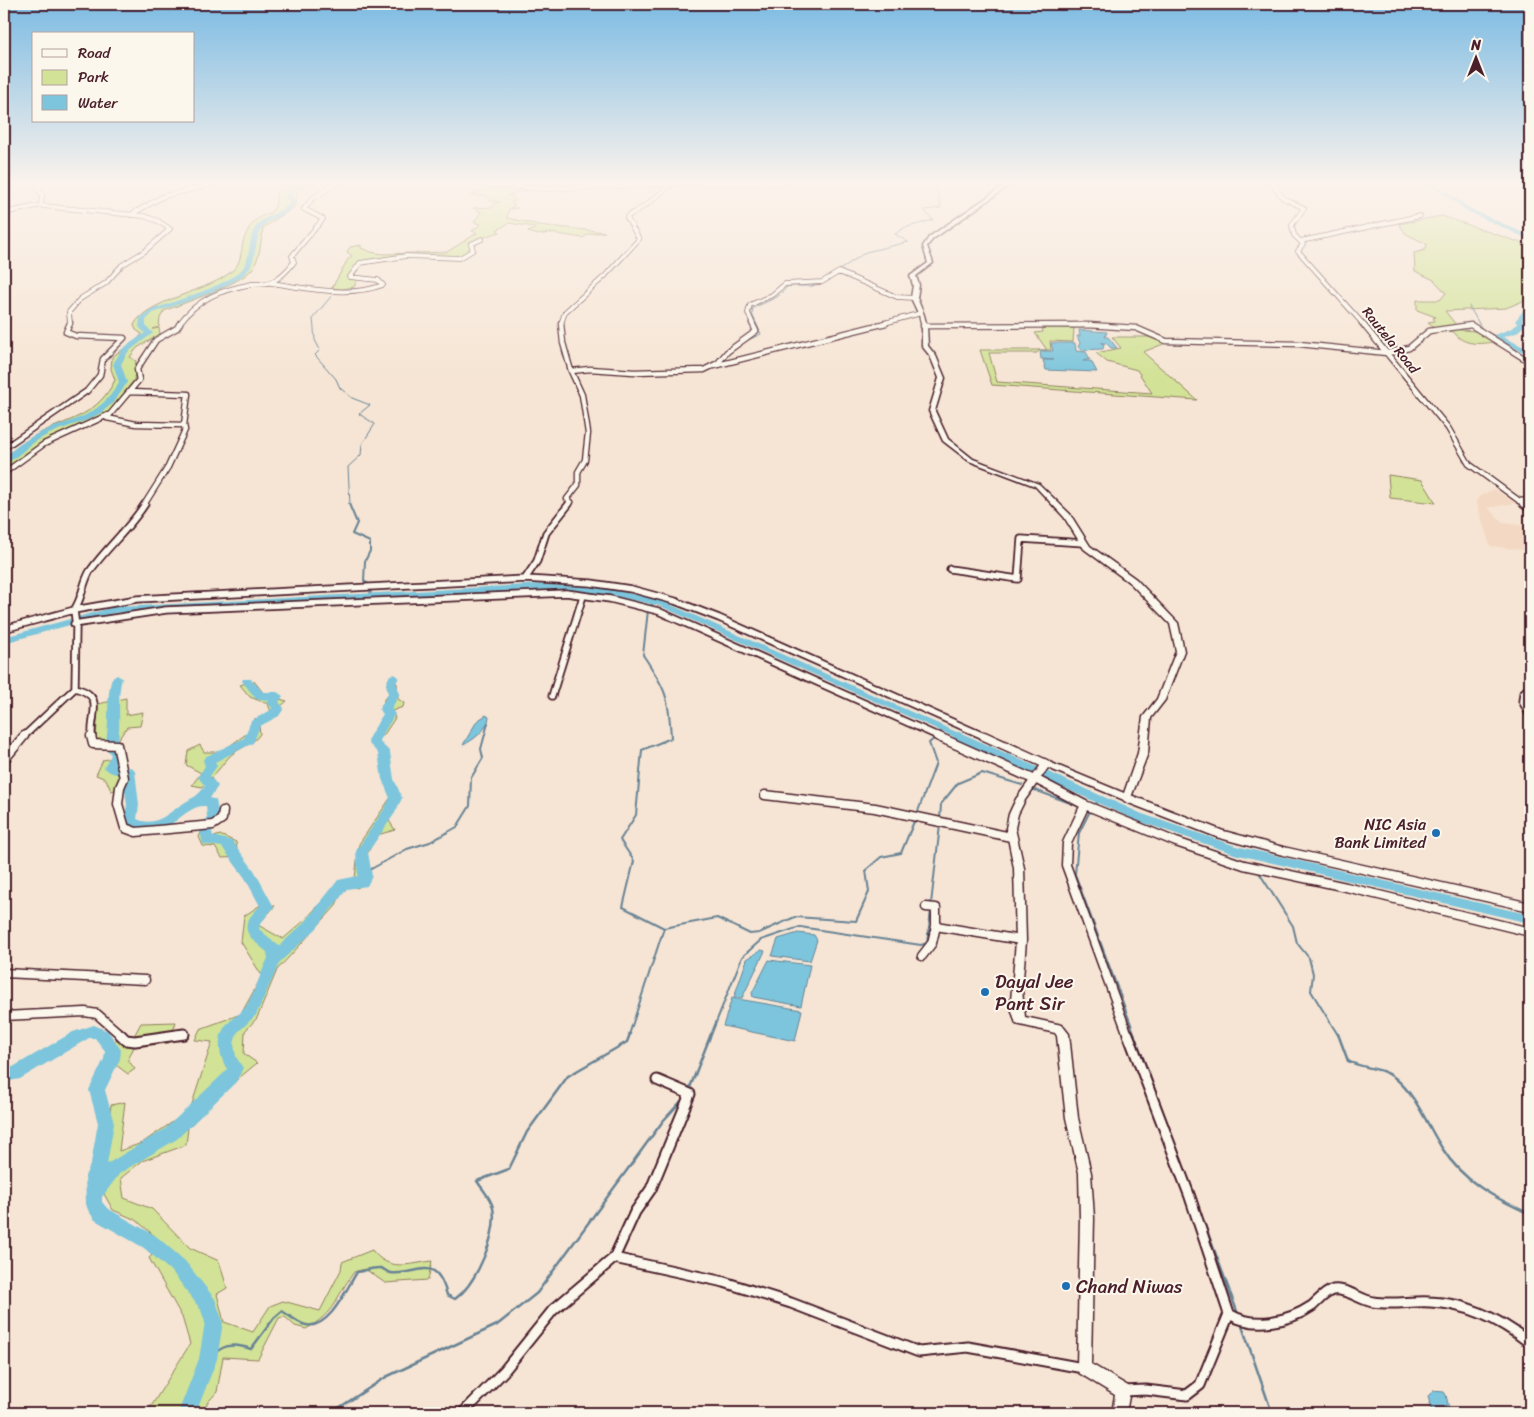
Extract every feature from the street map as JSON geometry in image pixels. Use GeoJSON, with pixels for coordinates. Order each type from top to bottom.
{"type":"FeatureCollection","features":[{"type":"Feature","properties":{"kind":"street"},"geometry":{"type":"LineString","coordinates":[[4,448],[88,391],[100,376],[98,366],[102,358],[124,338],[76,336],[66,332],[70,326],[70,312],[80,299],[106,283],[122,265],[146,249]]}},
{"type":"Feature","properties":{"kind":"street"},"geometry":{"type":"LineString","coordinates":[[270,283],[286,273],[294,262],[292,256],[297,249]]}},
{"type":"Feature","properties":{"kind":"street"},"geometry":{"type":"LineString","coordinates":[[4,473],[44,444],[108,415],[139,380],[137,368],[148,349],[156,340],[177,328],[190,309],[214,294],[254,284],[270,283],[316,289],[371,290],[383,285],[378,280],[350,277],[360,263],[398,256],[460,258],[472,253],[474,249]]}},
{"type":"Feature","properties":{"kind":"street"},"geometry":{"type":"LineString","coordinates":[[525,579],[534,570],[540,558],[546,532],[571,502],[567,499],[578,485],[578,472],[584,460],[588,433],[582,394],[565,358],[562,344],[561,325],[563,315],[605,276],[630,249]]}},
{"type":"Feature","properties":{"kind":"street"},"geometry":{"type":"LineString","coordinates":[[926,249],[931,264],[912,276],[916,285],[914,298],[921,313],[926,338],[925,346],[933,356],[942,378],[932,411],[945,440],[971,460],[1037,485],[1067,516],[1084,543],[1133,581],[1174,623],[1180,652],[1161,700],[1147,717],[1143,753],[1127,798]]}},
{"type":"Feature","properties":{"kind":"street","name":"Rautela Road"},"geometry":{"type":"LineString","coordinates":[[1299,249],[1298,251],[1300,254],[1346,304],[1448,428],[1469,464],[1530,509]]}},
{"type":"Feature","properties":{"kind":"street"},"geometry":{"type":"LineString","coordinates":[[713,366],[727,352],[756,331],[748,313],[750,305],[772,295],[785,284],[813,284],[822,282],[842,272],[890,294],[914,298]]}},
{"type":"Feature","properties":{"kind":"street"},"geometry":{"type":"LineString","coordinates":[[571,371],[590,369],[633,372],[704,370],[713,366],[865,329],[921,313]]}},
{"type":"Feature","properties":{"kind":"street"},"geometry":{"type":"LineString","coordinates":[[923,326],[1082,325],[1136,328],[1166,341],[1299,344],[1387,353],[1409,348],[1429,330],[1471,325],[1530,362]]}},
{"type":"Feature","properties":{"kind":"street"},"geometry":{"type":"LineString","coordinates":[[4,760],[33,726],[75,688],[76,627],[74,617],[81,601],[85,579],[106,550],[127,530],[168,467],[185,430],[188,394],[130,392]]}},
{"type":"Feature","properties":{"kind":"street"},"geometry":{"type":"LineString","coordinates":[[108,415],[108,418],[133,425],[184,425]]}},
{"type":"Feature","properties":{"kind":"street"},"geometry":{"type":"LineString","coordinates":[[1519,501],[1530,500]]}},
{"type":"Feature","properties":{"kind":"street"},"geometry":{"type":"LineString","coordinates":[[950,569],[1018,579],[1021,539],[1084,543]]}},
{"type":"Feature","properties":{"kind":"street"},"geometry":{"type":"LineString","coordinates":[[74,617],[106,603],[137,599],[525,579],[591,582],[631,589],[675,601],[754,633],[1039,773],[1085,805],[1176,842],[1244,865],[1346,887],[1530,932]]}},
{"type":"Feature","properties":{"kind":"street"},"geometry":{"type":"LineString","coordinates":[[4,629],[74,617],[166,610],[566,594],[610,599],[658,611],[1039,773],[1127,798],[1220,834],[1283,851],[1530,907]]}},
{"type":"Feature","properties":{"kind":"street"},"geometry":{"type":"LineString","coordinates":[[552,696],[583,596]]}},
{"type":"Feature","properties":{"kind":"street"},"geometry":{"type":"LineString","coordinates":[[1530,687],[1523,693],[1522,701],[1530,716]]}},
{"type":"Feature","properties":{"kind":"street"},"geometry":{"type":"LineString","coordinates":[[75,688],[89,691],[93,695],[95,703],[91,742],[117,745],[122,758],[124,778],[120,787],[118,804],[125,828],[136,832],[212,825],[222,819],[223,811]]}},
{"type":"Feature","properties":{"kind":"street"},"geometry":{"type":"LineString","coordinates":[[1039,773],[1011,821],[1011,837],[1019,867],[1021,940],[1015,1007],[1020,1021],[1058,1030],[1064,1034],[1066,1043],[1072,1118],[1085,1173],[1087,1218],[1084,1368]]}},
{"type":"Feature","properties":{"kind":"street"},"geometry":{"type":"LineString","coordinates":[[765,796],[875,808],[1011,837]]}},
{"type":"Feature","properties":{"kind":"street"},"geometry":{"type":"LineString","coordinates":[[614,1258],[743,1288],[791,1303],[919,1352],[968,1347],[1084,1368],[1122,1390],[1146,1390],[1187,1395],[1200,1385],[1236,1319],[1168,1144],[1066,865],[1067,844],[1085,805]]}},
{"type":"Feature","properties":{"kind":"street"},"geometry":{"type":"LineString","coordinates":[[922,956],[932,943],[936,926],[936,908],[926,907]]}},
{"type":"Feature","properties":{"kind":"street"},"geometry":{"type":"LineString","coordinates":[[936,926],[1021,940]]}},
{"type":"Feature","properties":{"kind":"street"},"geometry":{"type":"LineString","coordinates":[[4,974],[145,980]]}},
{"type":"Feature","properties":{"kind":"street"},"geometry":{"type":"LineString","coordinates":[[4,1016],[85,1012],[97,1014],[106,1020],[126,1040],[135,1041],[184,1034]]}},
{"type":"Feature","properties":{"kind":"street"},"geometry":{"type":"LineString","coordinates":[[463,1413],[504,1371],[553,1310],[614,1258],[635,1212],[650,1189],[690,1094],[657,1080]]}},
{"type":"Feature","properties":{"kind":"street"},"geometry":{"type":"LineString","coordinates":[[1236,1319],[1282,1320],[1317,1302],[1325,1293],[1335,1290],[1371,1302],[1432,1302],[1466,1308],[1489,1316],[1515,1331],[1530,1343]]}},
{"type":"Feature","properties":{"kind":"street"},"geometry":{"type":"LineString","coordinates":[[1119,1413],[1122,1390]]}},
{"type":"Feature","properties":{"kind":"shaded area"},"geometry":{"type":"Polygon","coordinates":[[[1494,489],[1516,503],[1488,508],[1503,522],[1530,527],[1530,551],[1490,546],[1476,501],[1480,496],[1494,489]]]}},
{"type":"Feature","properties":{"kind":"green space"},"geometry":{"type":"Polygon","coordinates":[[[242,249],[260,249],[255,265],[246,275],[224,287],[164,311],[160,318],[159,327],[153,329],[159,328],[160,334],[137,348],[130,357],[136,361],[134,380],[109,412],[62,434],[4,471],[4,458],[22,444],[42,432],[93,408],[101,400],[115,380],[111,369],[112,357],[133,343],[142,334],[136,330],[134,325],[141,316],[165,302],[223,278],[236,267],[242,249]]]}},
{"type":"Feature","properties":{"kind":"green space"},"geometry":{"type":"Polygon","coordinates":[[[349,249],[364,249],[383,254],[447,252],[452,249],[472,249],[460,257],[403,255],[359,262],[349,277],[358,278],[354,287],[332,288],[348,259],[352,256],[347,252],[349,249]]]}},
{"type":"Feature","properties":{"kind":"green space"},"geometry":{"type":"Polygon","coordinates":[[[1530,249],[1530,298],[1506,308],[1445,311],[1460,330],[1476,331],[1495,342],[1472,343],[1462,340],[1454,332],[1441,330],[1434,332],[1428,329],[1433,326],[1428,322],[1435,321],[1433,318],[1436,317],[1417,310],[1417,300],[1440,300],[1446,293],[1434,280],[1415,271],[1414,253],[1425,250],[1530,249]]]}},
{"type":"Feature","properties":{"kind":"green space"},"geometry":{"type":"Polygon","coordinates":[[[1042,327],[1074,328],[1073,342],[1050,341],[1051,350],[1047,350],[1035,333],[1043,332],[1042,327]]]}},
{"type":"Feature","properties":{"kind":"green space"},"geometry":{"type":"Polygon","coordinates":[[[1112,337],[1149,337],[1166,343],[1143,352],[1197,400],[992,385],[980,350],[1039,350],[1037,353],[989,353],[997,382],[1152,393],[1137,370],[1107,362],[1096,353],[1121,348],[1112,337]]]}},
{"type":"Feature","properties":{"kind":"green space"},"geometry":{"type":"Polygon","coordinates":[[[1388,475],[1422,480],[1436,503],[1390,498],[1388,475]]]}},
{"type":"Feature","properties":{"kind":"green space"},"geometry":{"type":"Polygon","coordinates":[[[254,681],[265,695],[287,701],[280,707],[281,712],[259,726],[260,734],[257,738],[228,758],[213,777],[202,787],[192,785],[201,773],[186,765],[188,751],[200,745],[204,752],[221,752],[249,732],[254,719],[265,717],[271,712],[268,704],[250,697],[240,685],[254,681]]]}},
{"type":"Feature","properties":{"kind":"green space"},"geometry":{"type":"Polygon","coordinates":[[[397,683],[398,699],[404,703],[403,707],[392,711],[395,718],[383,736],[374,735],[386,715],[383,708],[384,699],[389,695],[387,684],[397,683]]]}},
{"type":"Feature","properties":{"kind":"green space"},"geometry":{"type":"Polygon","coordinates":[[[126,698],[126,715],[143,712],[140,726],[127,727],[118,740],[96,740],[98,704],[126,698]]]}},
{"type":"Feature","properties":{"kind":"green space"},"geometry":{"type":"Polygon","coordinates":[[[118,757],[122,778],[115,790],[111,791],[106,779],[96,775],[103,760],[118,757]]]}},
{"type":"Feature","properties":{"kind":"green space"},"geometry":{"type":"Polygon","coordinates":[[[396,785],[397,803],[388,819],[395,830],[377,835],[366,856],[366,883],[357,888],[347,885],[335,907],[277,970],[257,1018],[245,1031],[244,1054],[257,1063],[227,1088],[188,1128],[186,1145],[142,1161],[121,1178],[124,1198],[152,1209],[190,1248],[219,1261],[227,1288],[217,1294],[224,1322],[253,1332],[270,1306],[283,1301],[320,1311],[341,1270],[342,1262],[372,1250],[378,1257],[392,1264],[407,1265],[432,1261],[428,1280],[385,1283],[365,1269],[354,1272],[334,1304],[316,1323],[306,1329],[295,1326],[285,1317],[279,1318],[258,1359],[223,1357],[217,1392],[207,1403],[206,1413],[147,1413],[190,1344],[182,1317],[149,1258],[164,1244],[136,1220],[113,1210],[104,1194],[103,1165],[111,1105],[125,1102],[119,1151],[142,1143],[190,1110],[212,1042],[195,1040],[200,1029],[241,1014],[262,976],[241,942],[244,916],[265,902],[275,906],[258,925],[283,939],[305,920],[340,882],[355,878],[359,844],[391,797],[390,787],[396,785]]]}},
{"type":"Feature","properties":{"kind":"green space"},"geometry":{"type":"Polygon","coordinates":[[[210,828],[211,838],[220,835],[236,842],[238,857],[222,858],[215,847],[203,846],[199,837],[202,830],[210,828]]]}},
{"type":"Feature","properties":{"kind":"green space"},"geometry":{"type":"Polygon","coordinates":[[[176,1022],[169,1043],[134,1047],[128,1060],[135,1069],[128,1074],[116,1065],[119,1051],[113,1042],[119,1038],[134,1036],[141,1023],[176,1022]]]}},
{"type":"Feature","properties":{"kind":"water"},"geometry":{"type":"Polygon","coordinates":[[[1079,330],[1107,332],[1105,337],[1108,337],[1117,348],[1111,348],[1106,343],[1101,343],[1104,344],[1103,349],[1082,350],[1078,347],[1080,343],[1077,336],[1080,336],[1079,330]]]}},
{"type":"Feature","properties":{"kind":"water"},"geometry":{"type":"Polygon","coordinates":[[[1051,343],[1075,343],[1076,351],[1086,352],[1090,359],[1083,361],[1091,361],[1097,372],[1046,370],[1043,360],[1054,360],[1041,359],[1040,351],[1053,351],[1051,343]]]}},
{"type":"Feature","properties":{"kind":"water"},"geometry":{"type":"Polygon","coordinates":[[[486,715],[489,717],[483,730],[463,745],[477,721],[486,715]]]}},
{"type":"Feature","properties":{"kind":"water"},"geometry":{"type":"Polygon","coordinates":[[[798,933],[814,935],[817,940],[810,961],[772,956],[778,939],[798,933]]]}},
{"type":"Feature","properties":{"kind":"water"},"geometry":{"type":"Polygon","coordinates":[[[761,950],[765,951],[742,998],[734,997],[747,959],[761,950]]]}},
{"type":"Feature","properties":{"kind":"water"},"geometry":{"type":"Polygon","coordinates":[[[769,960],[810,965],[801,1006],[753,997],[752,993],[769,960]]]}},
{"type":"Feature","properties":{"kind":"water"},"geometry":{"type":"Polygon","coordinates":[[[732,998],[802,1010],[795,1041],[723,1026],[732,998]]]}},
{"type":"Feature","properties":{"kind":"water"},"geometry":{"type":"Polygon","coordinates":[[[1433,1391],[1444,1392],[1450,1413],[1432,1413],[1428,1396],[1433,1391]]]}},
{"type":"Feature","properties":{"kind":"waterway"},"geometry":{"type":"LineString","coordinates":[[4,462],[36,437],[89,417],[108,404],[123,382],[117,364],[125,351],[149,333],[143,327],[142,319],[151,312],[215,287],[238,275],[248,265],[252,249]]}},
{"type":"Feature","properties":{"kind":"waterway"},"geometry":{"type":"LineString","coordinates":[[838,271],[866,252],[878,249]]}},
{"type":"Feature","properties":{"kind":"waterway"},"geometry":{"type":"LineString","coordinates":[[744,342],[761,334],[752,314],[753,308],[777,297],[788,286],[812,286],[834,277]]}},
{"type":"Feature","properties":{"kind":"waterway"},"geometry":{"type":"LineString","coordinates":[[334,293],[313,318],[315,340],[320,350],[315,355],[336,379],[340,388],[352,398],[370,405],[359,414],[375,424],[362,444],[361,455],[348,467],[350,505]]}},
{"type":"Feature","properties":{"kind":"waterway"},"geometry":{"type":"LineString","coordinates":[[1469,306],[1482,329],[1497,337]]}},
{"type":"Feature","properties":{"kind":"waterway"},"geometry":{"type":"LineString","coordinates":[[1530,312],[1525,312],[1518,321],[1523,324],[1513,331],[1497,337],[1530,353]]}},
{"type":"Feature","properties":{"kind":"waterway"},"geometry":{"type":"LineString","coordinates":[[349,504],[357,523],[352,534],[370,542],[370,551],[365,561],[364,581],[371,585]]}},
{"type":"Feature","properties":{"kind":"waterway"},"geometry":{"type":"LineString","coordinates":[[4,640],[114,610],[539,587],[604,591],[660,603],[961,737]]}},
{"type":"Feature","properties":{"kind":"waterway"},"geometry":{"type":"LineString","coordinates":[[370,595],[371,591]]}},
{"type":"Feature","properties":{"kind":"waterway"},"geometry":{"type":"LineString","coordinates":[[650,607],[654,602]]}},
{"type":"Feature","properties":{"kind":"waterway"},"geometry":{"type":"LineString","coordinates":[[648,610],[643,655],[665,694],[671,738],[642,750],[636,815],[620,840],[634,861],[623,907],[664,928]]}},
{"type":"Feature","properties":{"kind":"waterway"},"geometry":{"type":"LineString","coordinates":[[275,958],[311,925],[343,884],[362,882],[365,876],[362,851],[391,810],[396,798],[388,779],[384,752],[374,743],[375,737],[389,714],[385,709],[394,694],[391,683],[394,677]]}},
{"type":"Feature","properties":{"kind":"waterway"},"geometry":{"type":"LineString","coordinates":[[117,678],[111,746],[117,755],[110,767],[120,771]]}},
{"type":"Feature","properties":{"kind":"waterway"},"geometry":{"type":"LineString","coordinates":[[204,801],[203,798],[212,786],[204,777],[211,766],[209,760],[249,740],[255,724],[275,713],[278,708],[273,702],[277,696],[260,696],[247,681]]}},
{"type":"Feature","properties":{"kind":"waterway"},"geometry":{"type":"LineString","coordinates":[[364,873],[407,849],[430,842],[457,827],[470,806],[471,778],[483,758],[481,749],[488,723]]}},
{"type":"Feature","properties":{"kind":"waterway"},"geometry":{"type":"LineString","coordinates":[[939,733],[944,729]]}},
{"type":"Feature","properties":{"kind":"waterway"},"geometry":{"type":"LineString","coordinates":[[958,736],[1139,817],[1235,850],[1530,919]]}},
{"type":"Feature","properties":{"kind":"waterway"},"geometry":{"type":"LineString","coordinates":[[917,814],[936,763],[929,743],[936,737]]}},
{"type":"Feature","properties":{"kind":"waterway"},"geometry":{"type":"LineString","coordinates":[[125,771],[129,771],[133,805],[130,821],[134,824],[144,826],[161,824],[195,802],[204,801]]}},
{"type":"Feature","properties":{"kind":"waterway"},"geometry":{"type":"LineString","coordinates":[[940,820],[941,804],[958,783],[982,773],[1022,785]]}},
{"type":"Feature","properties":{"kind":"waterway"},"geometry":{"type":"LineString","coordinates":[[1032,789],[1081,807]]}},
{"type":"Feature","properties":{"kind":"waterway"},"geometry":{"type":"LineString","coordinates":[[1094,806],[1099,799]]}},
{"type":"Feature","properties":{"kind":"waterway"},"geometry":{"type":"LineString","coordinates":[[204,801],[212,803],[213,818],[205,827],[207,841],[227,844],[231,848],[265,902],[267,907],[254,921],[252,926],[255,934],[274,949],[275,958]]}},
{"type":"Feature","properties":{"kind":"waterway"},"geometry":{"type":"LineString","coordinates":[[1090,811],[1079,833],[1075,874],[1135,1035]]}},
{"type":"Feature","properties":{"kind":"waterway"},"geometry":{"type":"LineString","coordinates":[[664,928],[717,918],[750,934],[759,933],[795,917],[856,921],[869,892],[866,870],[881,857],[901,853],[915,819]]}},
{"type":"Feature","properties":{"kind":"waterway"},"geometry":{"type":"LineString","coordinates":[[931,904],[940,825]]}},
{"type":"Feature","properties":{"kind":"waterway"},"geometry":{"type":"LineString","coordinates":[[1258,871],[1293,926],[1297,943],[1309,958],[1313,974],[1311,991],[1338,1035]]}},
{"type":"Feature","properties":{"kind":"waterway"},"geometry":{"type":"LineString","coordinates":[[711,1035],[742,957],[761,940],[800,927],[921,945],[927,943],[931,910]]}},
{"type":"Feature","properties":{"kind":"waterway"},"geometry":{"type":"LineString","coordinates":[[629,1035],[664,928]]}},
{"type":"Feature","properties":{"kind":"waterway"},"geometry":{"type":"LineString","coordinates":[[94,1194],[114,1168],[171,1134],[231,1077],[235,1068],[229,1058],[227,1044],[231,1030],[251,1011],[275,958]]}},
{"type":"Feature","properties":{"kind":"waterway"},"geometry":{"type":"LineString","coordinates":[[4,1075],[15,1074],[78,1036],[88,1032],[94,1031],[100,1034],[113,1050],[112,1059],[97,1090],[106,1123],[99,1164],[93,1176],[94,1204],[101,1214],[150,1242],[179,1267],[209,1305],[214,1322],[208,1359],[187,1413]]}},
{"type":"Feature","properties":{"kind":"waterway"},"geometry":{"type":"LineString","coordinates":[[208,1359],[228,1346],[233,1345],[251,1349],[274,1318],[282,1311],[296,1321],[306,1325],[314,1325],[322,1321],[330,1315],[343,1297],[357,1272],[378,1268],[391,1273],[425,1269],[432,1270],[442,1282],[447,1295],[455,1299],[463,1292],[478,1270],[484,1258],[492,1231],[494,1219],[492,1204],[477,1181],[509,1169],[527,1132],[568,1076],[627,1042],[630,1034]]}},
{"type":"Feature","properties":{"kind":"waterway"},"geometry":{"type":"LineString","coordinates":[[689,1090],[711,1034]]}},
{"type":"Feature","properties":{"kind":"waterway"},"geometry":{"type":"LineString","coordinates":[[1134,1034],[1238,1314]]}},
{"type":"Feature","properties":{"kind":"waterway"},"geometry":{"type":"LineString","coordinates":[[1338,1034],[1348,1061],[1390,1074],[1403,1085],[1416,1102],[1450,1160],[1470,1180],[1504,1202],[1530,1214]]}},
{"type":"Feature","properties":{"kind":"waterway"},"geometry":{"type":"LineString","coordinates":[[331,1413],[386,1377],[497,1325],[537,1293],[663,1121],[683,1099]]}},
{"type":"Feature","properties":{"kind":"waterway"},"geometry":{"type":"LineString","coordinates":[[1241,1323],[1272,1413]]}},
{"type":"Feature","properties":{"kind":"place","name":"NIC Asia Bank Limited"},"geometry":{"type":"Point","coordinates":[1436,833]}},
{"type":"Feature","properties":{"kind":"place","name":"Dayal Jee Pant Sir"},"geometry":{"type":"Point","coordinates":[985,992]}},
{"type":"Feature","properties":{"kind":"place","name":"Chand Niwas"},"geometry":{"type":"Point","coordinates":[1066,1286]}}]}
